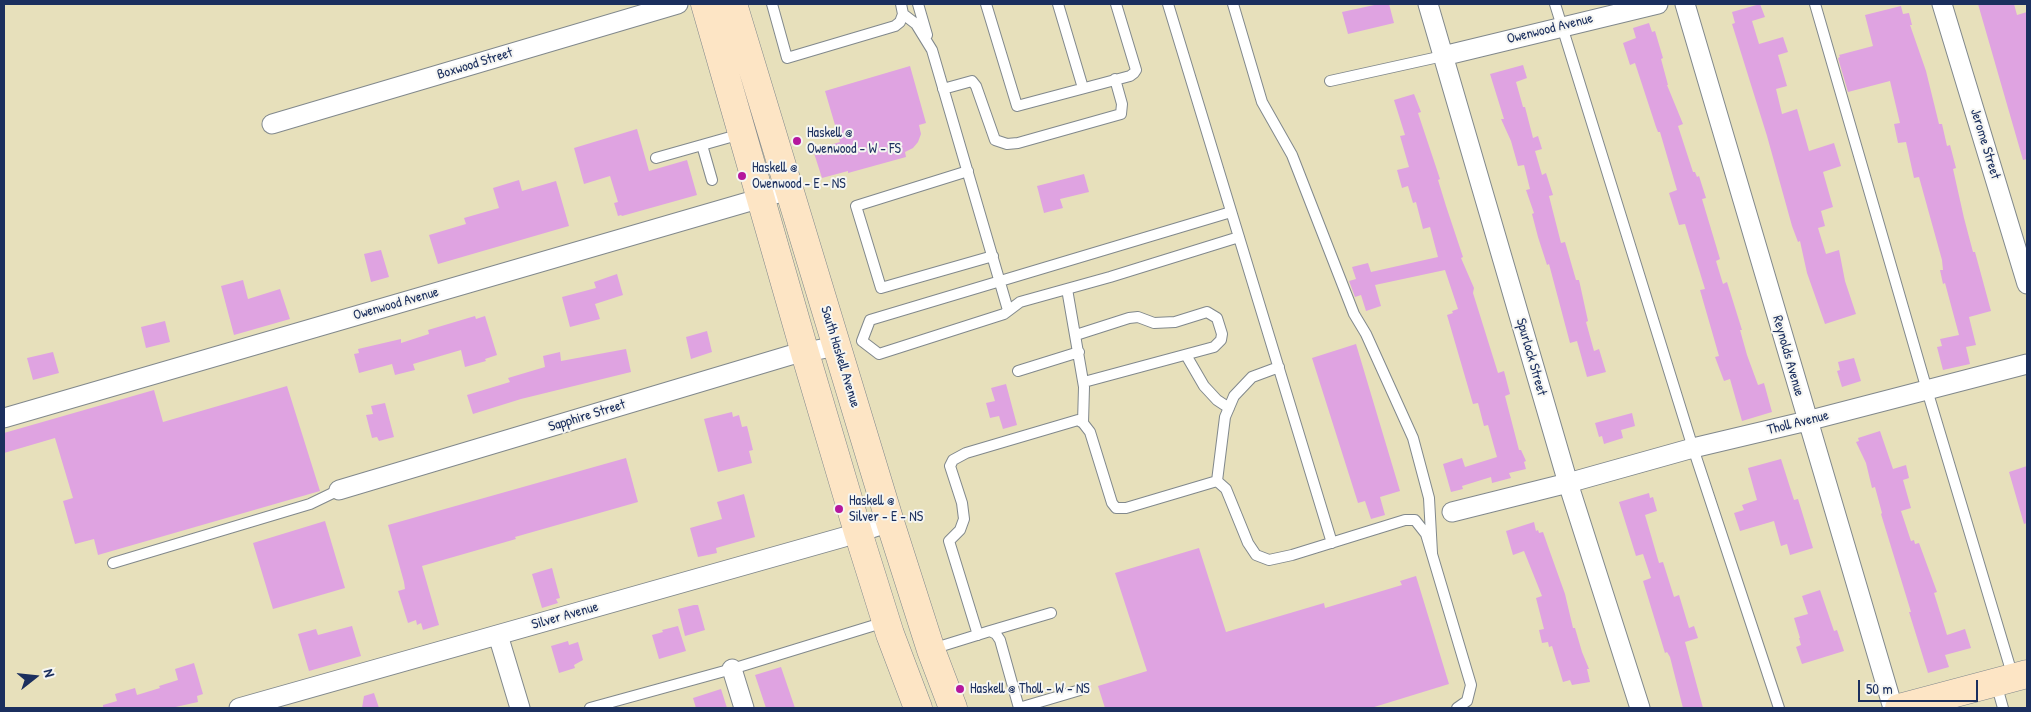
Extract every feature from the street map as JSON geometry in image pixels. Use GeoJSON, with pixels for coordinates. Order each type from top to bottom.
{"type":"FeatureCollection","features":[{"type":"Feature","properties":{"kind":"main road"},"geometry":{"type":"LineString","coordinates":[[705,4],[858,532],[898,660],[918,708]]}},
{"type":"Feature","properties":{"kind":"main road","name":"South Haskell Avenue"},"geometry":{"type":"LineString","coordinates":[[733,4],[789,190],[849,343],[890,522],[931,650],[953,708]]}},
{"type":"Feature","properties":{"kind":"main road"},"geometry":{"type":"LineString","coordinates":[[898,660],[931,650]]}},
{"type":"Feature","properties":{"kind":"main road"},"geometry":{"type":"LineString","coordinates":[[1899,708],[1959,696],[2012,678]]}},
{"type":"Feature","properties":{"kind":"street","name":"Boxwood Street"},"geometry":{"type":"LineString","coordinates":[[272,124],[678,4]]}},
{"type":"Feature","properties":{"kind":"street","name":"Spurlock Street"},"geometry":{"type":"LineString","coordinates":[[1428,4],[1568,483],[1640,708]]}},
{"type":"Feature","properties":{"kind":"street","name":"Owenwood Avenue"},"geometry":{"type":"LineString","coordinates":[[1443,56],[1658,4]]}},
{"type":"Feature","properties":{"kind":"street","name":"Reynolds Avenue"},"geometry":{"type":"LineString","coordinates":[[1685,4],[1893,708]]}},
{"type":"Feature","properties":{"kind":"street","name":"Jerome Street"},"geometry":{"type":"LineString","coordinates":[[1942,4],[2027,284]]}},
{"type":"Feature","properties":{"kind":"street","name":"Owenwood Avenue"},"geometry":{"type":"LineString","coordinates":[[4,418],[789,190]]}},
{"type":"Feature","properties":{"kind":"street","name":"Sapphire Street"},"geometry":{"type":"LineString","coordinates":[[339,490],[791,355],[849,343]]}},
{"type":"Feature","properties":{"kind":"street","name":"Tholl Avenue"},"geometry":{"type":"LineString","coordinates":[[1452,512],[1568,483],[1693,448],[1807,422],[2027,364]]}},
{"type":"Feature","properties":{"kind":"street","name":"Silver Avenue"},"geometry":{"type":"LineString","coordinates":[[239,708],[268,704],[498,635],[890,522]]}},
{"type":"Feature","properties":{"kind":"street"},"geometry":{"type":"LineString","coordinates":[[498,635],[520,708]]}},
{"type":"Feature","properties":{"kind":"street"},"geometry":{"type":"LineString","coordinates":[[732,669],[744,708]]}},
{"type":"Feature","properties":{"kind":"lane"},"geometry":{"type":"LineString","coordinates":[[772,4],[787,58],[894,26],[900,22],[902,9]]}},
{"type":"Feature","properties":{"kind":"lane"},"geometry":{"type":"LineString","coordinates":[[918,4],[1008,310]]}},
{"type":"Feature","properties":{"kind":"lane"},"geometry":{"type":"LineString","coordinates":[[986,4],[1017,106],[1130,76],[1136,70],[1116,4]]}},
{"type":"Feature","properties":{"kind":"lane"},"geometry":{"type":"LineString","coordinates":[[1058,4],[1083,88]]}},
{"type":"Feature","properties":{"kind":"lane"},"geometry":{"type":"LineString","coordinates":[[1168,4],[1332,543]]}},
{"type":"Feature","properties":{"kind":"lane"},"geometry":{"type":"LineString","coordinates":[[1233,4],[1262,102],[1292,155],[1354,314],[1366,334],[1413,438],[1429,498],[1432,553]]}},
{"type":"Feature","properties":{"kind":"lane"},"geometry":{"type":"LineString","coordinates":[[1555,4],[1693,448],[1779,708]]}},
{"type":"Feature","properties":{"kind":"lane"},"geometry":{"type":"LineString","coordinates":[[1815,4],[2012,678],[2003,708]]}},
{"type":"Feature","properties":{"kind":"lane"},"geometry":{"type":"LineString","coordinates":[[902,9],[916,24],[932,50]]}},
{"type":"Feature","properties":{"kind":"lane"},"geometry":{"type":"LineString","coordinates":[[1330,81],[1443,56]]}},
{"type":"Feature","properties":{"kind":"lane"},"geometry":{"type":"LineString","coordinates":[[944,89],[972,82],[979,94],[995,140],[1006,144],[1018,143],[1120,114],[1122,104],[1115,79]]}},
{"type":"Feature","properties":{"kind":"lane"},"geometry":{"type":"LineString","coordinates":[[656,158],[742,134]]}},
{"type":"Feature","properties":{"kind":"lane"},"geometry":{"type":"LineString","coordinates":[[702,145],[712,180]]}},
{"type":"Feature","properties":{"kind":"lane"},"geometry":{"type":"LineString","coordinates":[[968,171],[856,206],[882,288],[993,256]]}},
{"type":"Feature","properties":{"kind":"lane"},"geometry":{"type":"LineString","coordinates":[[1231,212],[870,320],[849,343],[879,354],[1004,314],[1020,302],[1239,237]]}},
{"type":"Feature","properties":{"kind":"lane"},"geometry":{"type":"LineString","coordinates":[[1067,288],[1084,382],[1083,423]]}},
{"type":"Feature","properties":{"kind":"lane"},"geometry":{"type":"LineString","coordinates":[[1076,335],[1129,318],[1138,317],[1145,321],[1162,323],[1175,322],[1207,312],[1212,313],[1217,318],[1222,334],[1219,343],[1214,347],[1084,382]]}},
{"type":"Feature","properties":{"kind":"lane"},"geometry":{"type":"LineString","coordinates":[[1018,371],[1079,352]]}},
{"type":"Feature","properties":{"kind":"lane"},"geometry":{"type":"LineString","coordinates":[[1186,355],[1204,386],[1216,400],[1229,408]]}},
{"type":"Feature","properties":{"kind":"lane"},"geometry":{"type":"LineString","coordinates":[[1217,481],[1226,417],[1234,396],[1252,378],[1279,367]]}},
{"type":"Feature","properties":{"kind":"lane"},"geometry":{"type":"LineString","coordinates":[[978,636],[949,541],[960,530],[964,520],[962,503],[950,466],[952,460],[966,453],[1078,420],[1090,432],[1112,503],[1116,508],[1126,508],[1217,481]]}},
{"type":"Feature","properties":{"kind":"lane"},"geometry":{"type":"LineString","coordinates":[[1217,481],[1226,489],[1248,544],[1256,555],[1268,560],[1292,555],[1405,520],[1416,520],[1426,534],[1471,685],[1467,701],[1457,708]]}},
{"type":"Feature","properties":{"kind":"lane"},"geometry":{"type":"LineString","coordinates":[[113,563],[310,504],[339,490]]}},
{"type":"Feature","properties":{"kind":"lane"},"geometry":{"type":"LineString","coordinates":[[931,650],[1051,613]]}},
{"type":"Feature","properties":{"kind":"lane"},"geometry":{"type":"LineString","coordinates":[[590,708],[732,669],[886,622]]}},
{"type":"Feature","properties":{"kind":"lane"},"geometry":{"type":"LineString","coordinates":[[990,631],[996,634],[1000,640],[1019,708],[1080,690]]}},
{"type":"Feature","properties":{"kind":"building"},"geometry":{"type":"Polygon","coordinates":[[[1379,4],[1389,4],[1394,23],[1348,34],[1342,12],[1379,4]]]}},
{"type":"Feature","properties":{"kind":"building"},"geometry":{"type":"Polygon","coordinates":[[[1760,4],[1765,17],[1752,21],[1759,44],[1783,37],[1788,52],[1778,55],[1787,86],[1776,89],[1782,114],[1797,109],[1809,151],[1834,143],[1841,166],[1823,172],[1833,207],[1821,211],[1825,226],[1818,228],[1826,254],[1839,250],[1845,281],[1856,314],[1825,324],[1807,273],[1800,241],[1798,242],[1792,226],[1767,136],[1732,24],[1735,23],[1732,12],[1760,4]]]}},
{"type":"Feature","properties":{"kind":"building"},"geometry":{"type":"Polygon","coordinates":[[[1978,4],[2014,4],[2017,15],[2027,12],[2027,159],[2023,160],[1978,4]]]}},
{"type":"Feature","properties":{"kind":"building"},"geometry":{"type":"Polygon","coordinates":[[[1901,6],[1903,14],[1909,13],[1912,25],[1910,25],[1926,71],[1939,124],[1942,124],[1947,146],[1950,145],[1956,168],[1953,169],[1964,218],[1991,311],[1969,317],[1976,345],[1966,347],[1970,364],[1943,370],[1937,347],[1942,346],[1940,339],[1959,335],[1945,283],[1943,284],[1940,270],[1943,270],[1942,260],[1919,177],[1914,178],[1906,142],[1898,143],[1894,124],[1900,123],[1890,81],[1848,92],[1838,58],[1840,57],[1839,55],[1873,46],[1865,15],[1901,6]]]}},
{"type":"Feature","properties":{"kind":"building"},"geometry":{"type":"Polygon","coordinates":[[[1649,23],[1652,32],[1655,31],[1663,58],[1661,59],[1667,85],[1683,124],[1678,126],[1693,172],[1695,172],[1697,177],[1699,176],[1706,198],[1702,199],[1720,259],[1716,261],[1723,284],[1727,282],[1742,330],[1740,330],[1747,355],[1758,385],[1764,383],[1772,412],[1742,421],[1730,379],[1724,381],[1715,357],[1719,356],[1700,290],[1705,289],[1685,224],[1679,225],[1669,193],[1677,190],[1660,132],[1658,132],[1656,127],[1635,63],[1630,65],[1623,43],[1636,38],[1633,28],[1649,23]]]}},
{"type":"Feature","properties":{"kind":"building"},"geometry":{"type":"Polygon","coordinates":[[[1523,65],[1527,78],[1516,82],[1533,138],[1538,136],[1542,149],[1535,151],[1542,175],[1546,173],[1553,195],[1549,196],[1561,243],[1565,242],[1576,280],[1579,280],[1588,321],[1586,322],[1594,351],[1599,349],[1606,372],[1587,377],[1577,341],[1570,343],[1549,264],[1547,265],[1532,214],[1534,213],[1526,190],[1530,189],[1524,165],[1518,166],[1511,141],[1501,119],[1504,119],[1490,74],[1523,65]]]}},
{"type":"Feature","properties":{"kind":"building"},"geometry":{"type":"Polygon","coordinates":[[[910,66],[926,123],[919,125],[921,134],[918,142],[913,148],[905,152],[906,157],[822,178],[813,150],[840,142],[825,91],[910,66]]]}},
{"type":"Feature","properties":{"kind":"building"},"geometry":{"type":"Polygon","coordinates":[[[1414,94],[1421,112],[1418,113],[1440,179],[1438,180],[1463,257],[1461,258],[1474,288],[1473,293],[1498,373],[1504,371],[1510,394],[1505,396],[1519,450],[1521,450],[1526,461],[1524,462],[1526,469],[1509,473],[1511,478],[1492,483],[1491,477],[1462,486],[1463,489],[1451,492],[1443,464],[1462,458],[1465,467],[1497,457],[1488,425],[1484,426],[1478,403],[1473,404],[1447,315],[1458,309],[1445,270],[1375,285],[1381,306],[1366,311],[1361,295],[1355,297],[1349,281],[1356,279],[1352,267],[1368,263],[1371,272],[1438,257],[1430,227],[1423,229],[1416,202],[1413,203],[1408,186],[1402,188],[1397,170],[1409,167],[1400,136],[1405,135],[1394,100],[1414,94]]]}},
{"type":"Feature","properties":{"kind":"building"},"geometry":{"type":"Polygon","coordinates":[[[637,129],[649,171],[687,160],[697,195],[618,216],[614,203],[618,202],[610,176],[584,184],[574,148],[637,129]]]}},
{"type":"Feature","properties":{"kind":"building"},"geometry":{"type":"Polygon","coordinates":[[[1084,174],[1089,192],[1060,199],[1063,208],[1044,213],[1037,186],[1084,174]]]}},
{"type":"Feature","properties":{"kind":"building"},"geometry":{"type":"Polygon","coordinates":[[[519,180],[522,191],[556,181],[569,226],[438,264],[429,235],[466,224],[464,218],[499,208],[493,188],[519,180]]]}},
{"type":"Feature","properties":{"kind":"building"},"geometry":{"type":"Polygon","coordinates":[[[381,250],[389,277],[371,282],[364,254],[381,250]]]}},
{"type":"Feature","properties":{"kind":"building"},"geometry":{"type":"Polygon","coordinates":[[[617,274],[623,295],[595,304],[600,319],[570,327],[562,297],[596,288],[594,282],[617,274]]]}},
{"type":"Feature","properties":{"kind":"building"},"geometry":{"type":"Polygon","coordinates":[[[243,280],[248,299],[280,289],[290,319],[234,335],[221,286],[243,280]]]}},
{"type":"Feature","properties":{"kind":"building"},"geometry":{"type":"Polygon","coordinates":[[[475,316],[476,319],[485,316],[497,355],[485,359],[486,361],[465,367],[461,350],[413,364],[415,370],[395,375],[392,364],[359,373],[354,354],[359,353],[358,349],[401,339],[401,343],[429,334],[428,330],[475,316]]]}},
{"type":"Feature","properties":{"kind":"building"},"geometry":{"type":"Polygon","coordinates":[[[165,321],[170,342],[146,348],[141,327],[165,321]]]}},
{"type":"Feature","properties":{"kind":"building"},"geometry":{"type":"Polygon","coordinates":[[[707,331],[712,352],[691,359],[686,337],[707,331]]]}},
{"type":"Feature","properties":{"kind":"building"},"geometry":{"type":"Polygon","coordinates":[[[1356,344],[1400,491],[1380,497],[1385,515],[1371,519],[1365,501],[1358,503],[1312,358],[1356,344]]]}},
{"type":"Feature","properties":{"kind":"building"},"geometry":{"type":"Polygon","coordinates":[[[626,349],[631,372],[521,399],[473,414],[467,395],[510,382],[508,378],[545,367],[543,356],[560,352],[561,361],[626,349]]]}},
{"type":"Feature","properties":{"kind":"building"},"geometry":{"type":"Polygon","coordinates":[[[53,352],[59,373],[33,380],[27,358],[53,352]]]}},
{"type":"Feature","properties":{"kind":"building"},"geometry":{"type":"Polygon","coordinates":[[[1854,358],[1861,381],[1842,387],[1837,371],[1840,370],[1838,362],[1854,358]]]}},
{"type":"Feature","properties":{"kind":"building"},"geometry":{"type":"Polygon","coordinates":[[[1006,384],[1017,425],[1003,429],[999,416],[990,418],[986,403],[995,401],[991,388],[1006,384]]]}},
{"type":"Feature","properties":{"kind":"building"},"geometry":{"type":"Polygon","coordinates":[[[287,386],[320,491],[98,555],[94,539],[75,544],[63,501],[73,498],[55,438],[4,453],[4,433],[154,390],[163,422],[287,386]]]}},
{"type":"Feature","properties":{"kind":"building"},"geometry":{"type":"Polygon","coordinates":[[[385,403],[394,437],[379,441],[377,437],[372,438],[366,415],[373,414],[371,406],[385,403]]]}},
{"type":"Feature","properties":{"kind":"building"},"geometry":{"type":"Polygon","coordinates":[[[732,412],[733,417],[739,415],[742,427],[747,426],[753,450],[749,451],[752,463],[718,472],[704,419],[732,412]]]}},
{"type":"Feature","properties":{"kind":"building"},"geometry":{"type":"Polygon","coordinates":[[[1632,413],[1635,426],[1621,430],[1623,438],[1604,444],[1602,436],[1599,437],[1595,423],[1632,413]]]}},
{"type":"Feature","properties":{"kind":"building"},"geometry":{"type":"Polygon","coordinates":[[[1880,431],[1893,469],[1906,465],[1909,478],[1903,480],[1911,508],[1901,511],[1911,541],[1914,540],[1915,544],[1919,543],[1937,592],[1934,593],[1947,635],[1965,629],[1971,648],[1945,655],[1949,667],[1928,673],[1881,514],[1875,487],[1872,488],[1866,463],[1856,442],[1859,441],[1858,438],[1880,431]]]}},
{"type":"Feature","properties":{"kind":"building"},"geometry":{"type":"Polygon","coordinates":[[[626,458],[638,502],[422,566],[439,625],[423,630],[421,623],[417,625],[416,620],[408,623],[398,591],[405,589],[404,582],[388,525],[626,458]]]}},
{"type":"Feature","properties":{"kind":"building"},"geometry":{"type":"Polygon","coordinates":[[[1781,459],[1794,500],[1798,499],[1813,548],[1790,555],[1787,544],[1781,546],[1774,521],[1740,531],[1734,513],[1744,510],[1742,505],[1757,500],[1748,468],[1781,459]]]}},
{"type":"Feature","properties":{"kind":"building"},"geometry":{"type":"Polygon","coordinates":[[[2027,466],[2027,523],[2024,524],[2009,472],[2027,466]]]}},
{"type":"Feature","properties":{"kind":"building"},"geometry":{"type":"Polygon","coordinates":[[[1649,493],[1650,498],[1653,497],[1657,511],[1645,515],[1659,563],[1663,562],[1674,597],[1679,595],[1689,628],[1694,626],[1698,638],[1685,642],[1703,708],[1683,708],[1670,657],[1667,652],[1665,653],[1643,581],[1651,578],[1643,554],[1636,556],[1619,502],[1649,493]]]}},
{"type":"Feature","properties":{"kind":"building"},"geometry":{"type":"Polygon","coordinates":[[[744,494],[755,537],[716,548],[717,553],[698,557],[690,528],[722,519],[717,502],[744,494]]]}},
{"type":"Feature","properties":{"kind":"building"},"geometry":{"type":"Polygon","coordinates":[[[325,521],[345,588],[273,609],[253,543],[325,521]]]}},
{"type":"Feature","properties":{"kind":"building"},"geometry":{"type":"Polygon","coordinates":[[[1534,522],[1536,531],[1538,530],[1539,533],[1543,532],[1565,594],[1573,628],[1575,628],[1589,669],[1587,669],[1590,682],[1572,685],[1570,680],[1563,682],[1552,646],[1549,647],[1548,642],[1542,643],[1539,630],[1544,629],[1536,598],[1542,596],[1524,551],[1513,555],[1506,531],[1534,522]]]}},
{"type":"Feature","properties":{"kind":"building"},"geometry":{"type":"Polygon","coordinates":[[[1199,548],[1226,632],[1324,603],[1325,608],[1402,585],[1400,581],[1416,576],[1449,684],[1371,708],[1105,708],[1098,686],[1147,671],[1115,573],[1199,548]]]}},
{"type":"Feature","properties":{"kind":"building"},"geometry":{"type":"Polygon","coordinates":[[[552,568],[560,598],[556,599],[558,603],[542,608],[532,574],[552,568]]]}},
{"type":"Feature","properties":{"kind":"building"},"geometry":{"type":"Polygon","coordinates":[[[1820,590],[1834,631],[1837,630],[1844,651],[1802,664],[1796,647],[1801,645],[1794,618],[1808,614],[1802,596],[1820,590]]]}},
{"type":"Feature","properties":{"kind":"building"},"geometry":{"type":"Polygon","coordinates":[[[698,605],[705,630],[685,636],[678,609],[698,605]]]}},
{"type":"Feature","properties":{"kind":"building"},"geometry":{"type":"Polygon","coordinates":[[[352,626],[361,656],[309,671],[298,634],[316,629],[318,635],[352,626]]]}},
{"type":"Feature","properties":{"kind":"building"},"geometry":{"type":"Polygon","coordinates":[[[678,626],[686,651],[659,659],[652,635],[678,626]]]}},
{"type":"Feature","properties":{"kind":"building"},"geometry":{"type":"Polygon","coordinates":[[[568,641],[569,645],[578,642],[583,660],[574,665],[575,668],[559,673],[551,646],[568,641]]]}},
{"type":"Feature","properties":{"kind":"building"},"geometry":{"type":"Polygon","coordinates":[[[194,663],[203,694],[197,696],[198,702],[171,708],[103,708],[103,705],[117,701],[115,694],[135,688],[137,695],[178,680],[175,669],[194,663]]]}},
{"type":"Feature","properties":{"kind":"building"},"geometry":{"type":"Polygon","coordinates":[[[781,667],[795,708],[766,708],[755,675],[781,667]]]}},
{"type":"Feature","properties":{"kind":"building"},"geometry":{"type":"Polygon","coordinates":[[[721,689],[727,708],[696,708],[693,698],[721,689]]]}},
{"type":"Feature","properties":{"kind":"building"},"geometry":{"type":"Polygon","coordinates":[[[374,693],[379,708],[362,708],[364,696],[374,693]]]}},
{"type":"Feature","properties":{"kind":"place","name":"Haskell @ Owenwood - W - FS"},"geometry":{"type":"Point","coordinates":[797,141]}},
{"type":"Feature","properties":{"kind":"place","name":"Haskell @ Owenwood - E - NS"},"geometry":{"type":"Point","coordinates":[742,176]}},
{"type":"Feature","properties":{"kind":"place","name":"Haskell @ Silver - E - NS"},"geometry":{"type":"Point","coordinates":[839,509]}},
{"type":"Feature","properties":{"kind":"place","name":"Haskell @ Tholl - W - NS"},"geometry":{"type":"Point","coordinates":[960,689]}}]}
